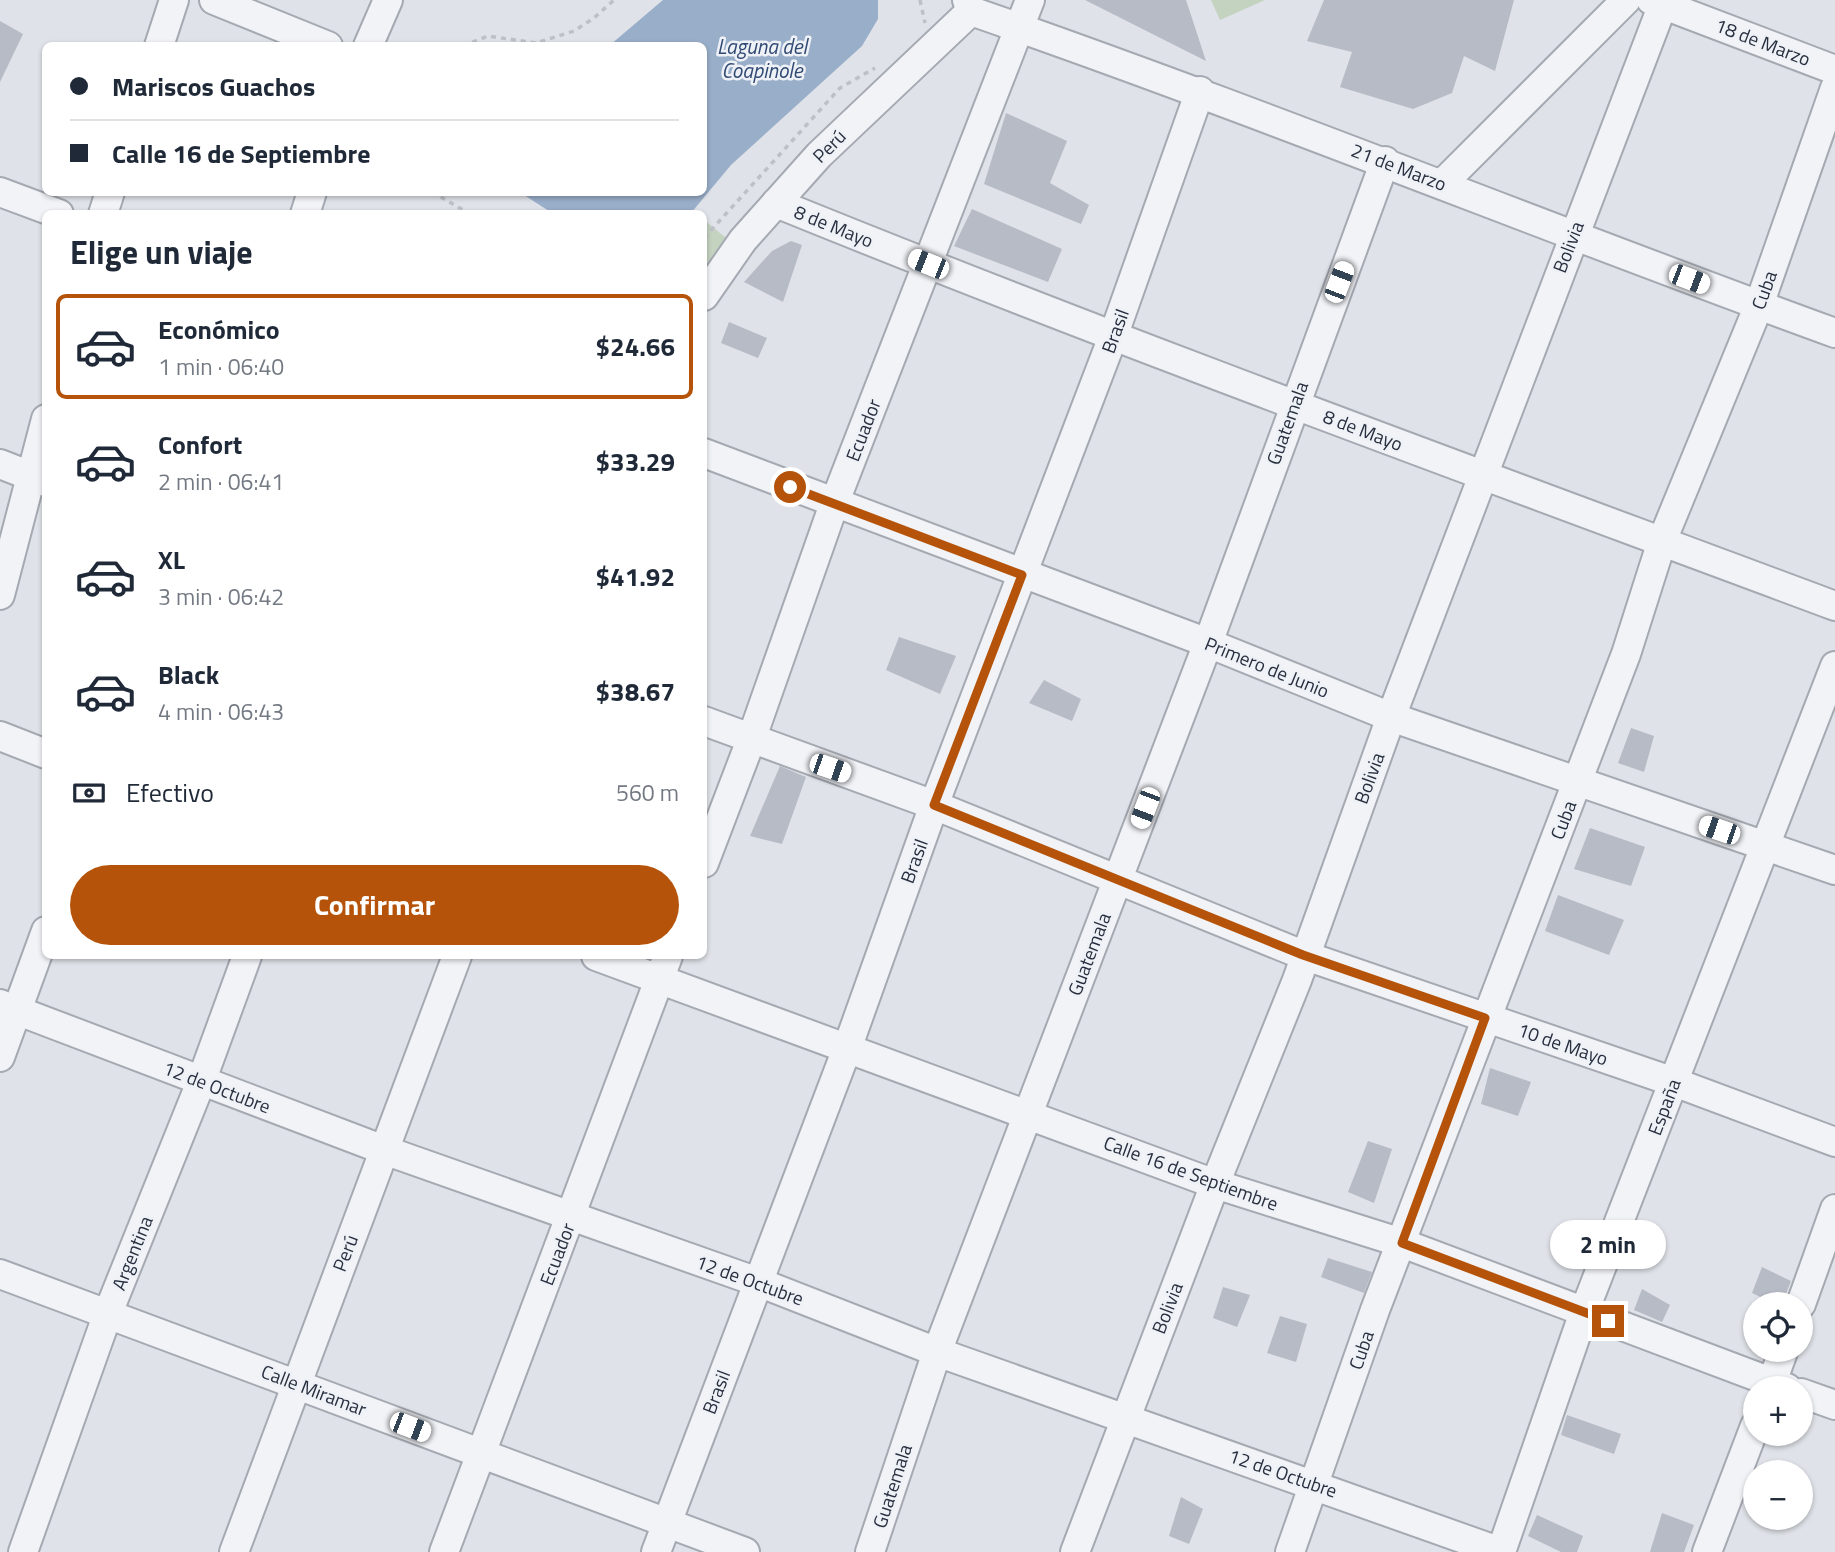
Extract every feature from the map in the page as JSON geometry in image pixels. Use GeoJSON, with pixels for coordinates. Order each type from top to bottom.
{"type":"FeatureCollection","features":[{"type":"Feature","properties":{"kind":"street"},"geometry":{"type":"LineString","coordinates":[[160,42],[174,0]]}},
{"type":"Feature","properties":{"kind":"street"},"geometry":{"type":"LineString","coordinates":[[214,0],[318,42]]}},
{"type":"Feature","properties":{"kind":"street"},"geometry":{"type":"LineString","coordinates":[[370,42],[388,0]]}},
{"type":"Feature","properties":{"kind":"street","name":"Ecuador"},"geometry":{"type":"LineString","coordinates":[[707,855],[751,740],[834,504],[1030,0]]}},
{"type":"Feature","properties":{"kind":"street"},"geometry":{"type":"LineString","coordinates":[[1442,184],[1626,0]]}},
{"type":"Feature","properties":{"kind":"street","name":"18 de Marzo"},"geometry":{"type":"LineString","coordinates":[[1657,2],[1835,70]]}},
{"type":"Feature","properties":{"kind":"street","name":"Bolivia"},"geometry":{"type":"LineString","coordinates":[[1075,1552],[1215,1184],[1297,980],[1303,955],[1657,2]]}},
{"type":"Feature","properties":{"kind":"street","name":"21 de Marzo"},"geometry":{"type":"LineString","coordinates":[[969,5],[1020,28],[1200,91],[1572,236],[1835,333]]}},
{"type":"Feature","properties":{"kind":"street","name":"Perú"},"geometry":{"type":"LineString","coordinates":[[707,292],[729,259],[819,155],[969,5]]}},
{"type":"Feature","properties":{"kind":"street","name":"Cuba"},"geometry":{"type":"LineString","coordinates":[[1290,1552],[1375,1310],[1626,654],[1662,541],[1759,305],[1835,88]]}},
{"type":"Feature","properties":{"kind":"street","name":"Brasil"},"geometry":{"type":"LineString","coordinates":[[656,1552],[848,1046],[934,805],[1114,334],[1200,91]]}},
{"type":"Feature","properties":{"kind":"street","name":"Guatemala"},"geometry":{"type":"LineString","coordinates":[[870,1552],[937,1352],[1208,643],[1385,161]]}},
{"type":"Feature","properties":{"kind":"street"},"geometry":{"type":"LineString","coordinates":[[0,192],[48,210]]}},
{"type":"Feature","properties":{"kind":"street","name":"8 de Mayo"},"geometry":{"type":"LineString","coordinates":[[776,203],[1482,477],[1835,606]]}},
{"type":"Feature","properties":{"kind":"street"},"geometry":{"type":"LineString","coordinates":[[0,595],[38,479],[42,449]]}},
{"type":"Feature","properties":{"kind":"street","name":"Primero de Junio"},"geometry":{"type":"LineString","coordinates":[[707,454],[1208,643],[1391,717],[1835,870]]}},
{"type":"Feature","properties":{"kind":"street"},"geometry":{"type":"LineString","coordinates":[[0,464],[38,479]]}},
{"type":"Feature","properties":{"kind":"street","name":"España"},"geometry":{"type":"LineString","coordinates":[[1501,1552],[1584,1312],[1835,666]]}},
{"type":"Feature","properties":{"kind":"street","name":"10 de Mayo"},"geometry":{"type":"LineString","coordinates":[[707,722],[934,805],[1303,955],[1674,1082],[1835,1142]]}},
{"type":"Feature","properties":{"kind":"street"},"geometry":{"type":"LineString","coordinates":[[0,736],[42,752]]}},
{"type":"Feature","properties":{"kind":"street"},"geometry":{"type":"LineString","coordinates":[[0,1057],[9,1007],[42,940]]}},
{"type":"Feature","properties":{"kind":"street","name":"Argentina"},"geometry":{"type":"LineString","coordinates":[[22,1552],[108,1313],[201,1082],[246,959]]}},
{"type":"Feature","properties":{"kind":"street","name":"Perú"},"geometry":{"type":"LineString","coordinates":[[234,1552],[456,959]]}},
{"type":"Feature","properties":{"kind":"street","name":"Calle 16 de Septiembre"},"geometry":{"type":"LineString","coordinates":[[614,959],[663,967],[848,1046],[1215,1184],[1402,1243],[1750,1376]]}},
{"type":"Feature","properties":{"kind":"street","name":"Ecuador"},"geometry":{"type":"LineString","coordinates":[[444,1552],[479,1454],[573,1216],[663,967]]}},
{"type":"Feature","properties":{"kind":"street","name":"12 de Octubre"},"geometry":{"type":"LineString","coordinates":[[9,1007],[384,1150],[758,1282],[937,1352],[1501,1552]]}},
{"type":"Feature","properties":{"kind":"street"},"geometry":{"type":"LineString","coordinates":[[1805,1292],[1835,1209]]}},
{"type":"Feature","properties":{"kind":"street","name":"Calle Miramar"},"geometry":{"type":"LineString","coordinates":[[0,1274],[746,1552]]}},
{"type":"Feature","properties":{"kind":"street"},"geometry":{"type":"LineString","coordinates":[[1813,1397],[1835,1405]]}},
{"type":"Feature","properties":{"kind":"street"},"geometry":{"type":"LineString","coordinates":[[1707,1552],[1747,1446]]}},
{"type":"Feature","properties":{"kind":"street"},"geometry":{"type":"LineString","coordinates":[[0,1544],[22,1552]]}},
{"type":"Feature","properties":{"kind":"path"},"geometry":{"type":"LineString","coordinates":[[539,42],[574,31],[614,0]]}},
{"type":"Feature","properties":{"kind":"path"},"geometry":{"type":"LineString","coordinates":[[920,0],[928,33]]}},
{"type":"Feature","properties":{"kind":"path"},"geometry":{"type":"LineString","coordinates":[[473,42],[488,36],[529,42]]}},
{"type":"Feature","properties":{"kind":"path"},"geometry":{"type":"LineString","coordinates":[[439,196],[463,210]]}},
{"type":"Feature","properties":{"kind":"green space"},"geometry":{"type":"Polygon","coordinates":[[[1211,0],[1265,0],[1220,20],[1211,0]]]}},
{"type":"Feature","properties":{"kind":"green space"},"geometry":{"type":"Polygon","coordinates":[[[707,222],[731,242],[707,270],[707,222]]]}},
{"type":"Feature","properties":{"kind":"water","name":"Laguna del Coapinole"},"geometry":{"type":"Polygon","coordinates":[[[663,0],[878,0],[878,19],[862,46],[731,165],[707,194],[707,42],[614,42],[663,0]]]}},
{"type":"Feature","properties":{"kind":"water","name":"Laguna del Coapinole"},"geometry":{"type":"Polygon","coordinates":[[[526,196],[705,196],[694,210],[547,210],[526,196]]]}},
{"type":"Feature","properties":{"kind":"building"},"geometry":{"type":"Polygon","coordinates":[[[1085,0],[1186,0],[1206,61],[1085,0]]]}},
{"type":"Feature","properties":{"kind":"building"},"geometry":{"type":"Polygon","coordinates":[[[1324,0],[1514,0],[1495,71],[1464,56],[1452,93],[1413,109],[1340,87],[1352,52],[1307,41],[1324,0]]]}},
{"type":"Feature","properties":{"kind":"building"},"geometry":{"type":"Polygon","coordinates":[[[0,21],[23,34],[0,82],[0,21]]]}},
{"type":"Feature","properties":{"kind":"building"},"geometry":{"type":"Polygon","coordinates":[[[1006,113],[1067,141],[1050,183],[1089,205],[1081,224],[984,184],[1006,113]]]}},
{"type":"Feature","properties":{"kind":"building"},"geometry":{"type":"Polygon","coordinates":[[[972,209],[1062,249],[1048,282],[954,246],[972,209]]]}},
{"type":"Feature","properties":{"kind":"building"},"geometry":{"type":"Polygon","coordinates":[[[791,241],[802,245],[783,302],[744,282],[772,251],[791,241]]]}},
{"type":"Feature","properties":{"kind":"building"},"geometry":{"type":"Polygon","coordinates":[[[729,322],[767,338],[758,358],[721,343],[729,322]]]}},
{"type":"Feature","properties":{"kind":"building"},"geometry":{"type":"Polygon","coordinates":[[[899,637],[956,656],[940,694],[886,670],[899,637]]]}},
{"type":"Feature","properties":{"kind":"building"},"geometry":{"type":"Polygon","coordinates":[[[1044,680],[1081,699],[1072,721],[1029,703],[1044,680]]]}},
{"type":"Feature","properties":{"kind":"building"},"geometry":{"type":"Polygon","coordinates":[[[1631,728],[1654,736],[1644,772],[1618,763],[1631,728]]]}},
{"type":"Feature","properties":{"kind":"building"},"geometry":{"type":"Polygon","coordinates":[[[780,766],[806,777],[782,844],[750,836],[780,766]]]}},
{"type":"Feature","properties":{"kind":"building"},"geometry":{"type":"Polygon","coordinates":[[[1590,828],[1645,847],[1631,886],[1574,869],[1590,828]]]}},
{"type":"Feature","properties":{"kind":"building"},"geometry":{"type":"Polygon","coordinates":[[[1558,895],[1624,920],[1609,955],[1545,931],[1558,895]]]}},
{"type":"Feature","properties":{"kind":"building"},"geometry":{"type":"Polygon","coordinates":[[[1490,1068],[1531,1082],[1518,1116],[1481,1104],[1490,1068]]]}},
{"type":"Feature","properties":{"kind":"building"},"geometry":{"type":"Polygon","coordinates":[[[1368,1141],[1392,1149],[1374,1203],[1348,1192],[1368,1141]]]}},
{"type":"Feature","properties":{"kind":"building"},"geometry":{"type":"Polygon","coordinates":[[[1328,1258],[1372,1272],[1364,1293],[1321,1277],[1328,1258]]]}},
{"type":"Feature","properties":{"kind":"building"},"geometry":{"type":"Polygon","coordinates":[[[1762,1267],[1791,1281],[1787,1292],[1752,1292],[1762,1267]]]}},
{"type":"Feature","properties":{"kind":"building"},"geometry":{"type":"Polygon","coordinates":[[[1223,1287],[1250,1295],[1237,1327],[1213,1318],[1223,1287]]]}},
{"type":"Feature","properties":{"kind":"building"},"geometry":{"type":"Polygon","coordinates":[[[1642,1289],[1670,1305],[1662,1322],[1634,1310],[1642,1289]]]}},
{"type":"Feature","properties":{"kind":"building"},"geometry":{"type":"Polygon","coordinates":[[[1280,1316],[1307,1324],[1296,1362],[1267,1353],[1280,1316]]]}},
{"type":"Feature","properties":{"kind":"building"},"geometry":{"type":"Polygon","coordinates":[[[1567,1415],[1621,1434],[1614,1454],[1561,1435],[1567,1415]]]}},
{"type":"Feature","properties":{"kind":"building"},"geometry":{"type":"Polygon","coordinates":[[[1181,1497],[1203,1509],[1189,1544],[1169,1536],[1181,1497]]]}},
{"type":"Feature","properties":{"kind":"building"},"geometry":{"type":"Polygon","coordinates":[[[1662,1513],[1694,1525],[1684,1552],[1650,1552],[1662,1513]]]}},
{"type":"Feature","properties":{"kind":"building"},"geometry":{"type":"Polygon","coordinates":[[[1537,1515],[1583,1536],[1577,1552],[1561,1552],[1528,1536],[1537,1515]]]}},
{"type":"Feature","properties":{"kind":"route"},"geometry":{"type":"LineString","coordinates":[[790,487],[1022,575],[934,805],[1303,955],[1485,1018],[1402,1243],[1608,1321]]}}]}
